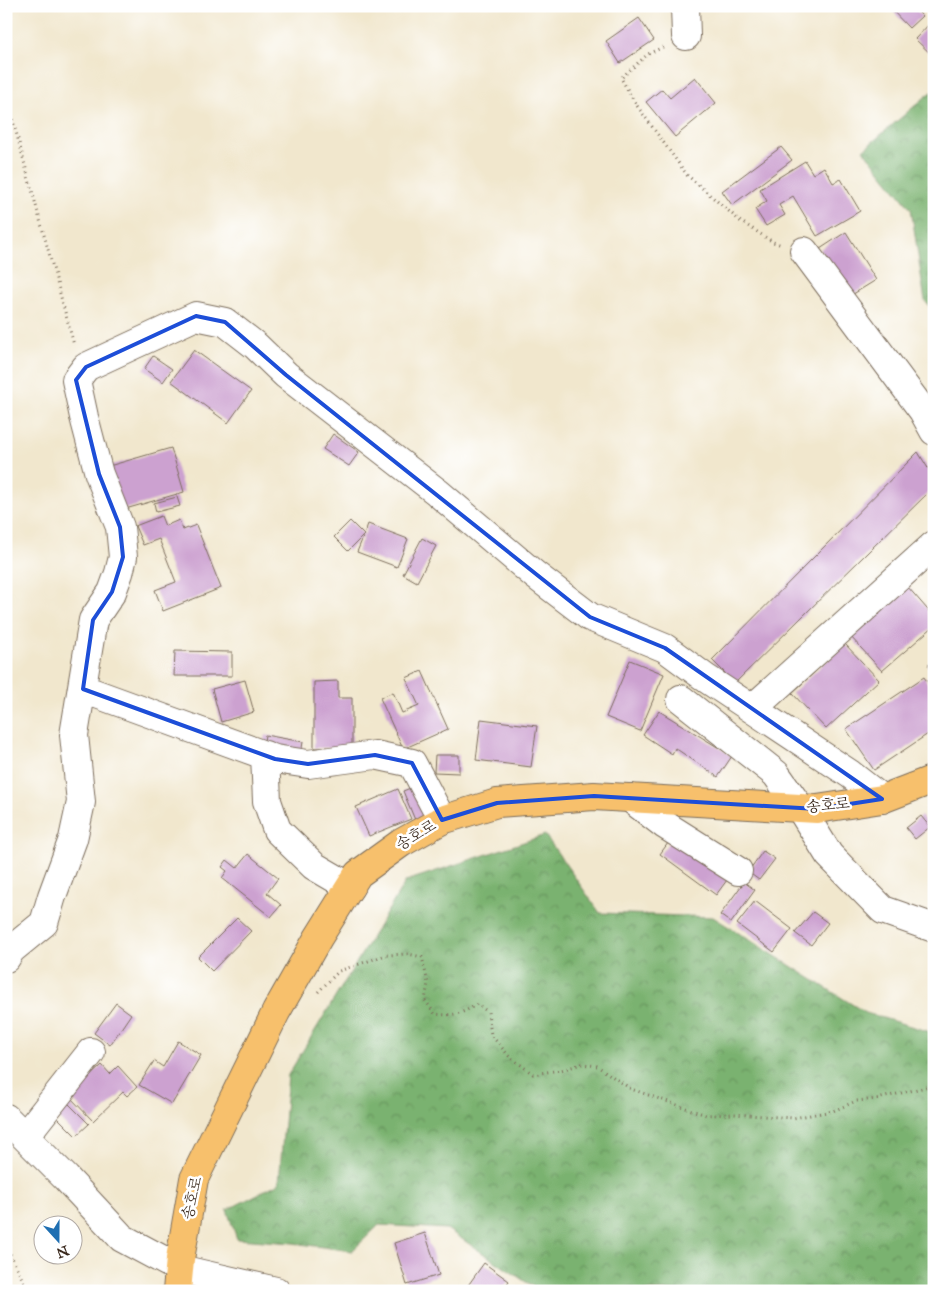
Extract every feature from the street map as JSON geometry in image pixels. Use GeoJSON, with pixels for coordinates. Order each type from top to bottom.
{"type":"FeatureCollection","features":[{"type":"Feature","properties":{"kind":"main road","name":"송호로"},"geometry":{"type":"LineString","coordinates":[[178,1280],[194,1179],[276,1012],[318,938],[358,874],[401,844],[442,820],[497,803],[594,796],[817,809],[882,799],[934,779]]}},
{"type":"Feature","properties":{"kind":"street"},"geometry":{"type":"LineString","coordinates":[[685,6],[686,36]]}},
{"type":"Feature","properties":{"kind":"street"},"geometry":{"type":"LineString","coordinates":[[804,251],[923,411],[934,431]]}},
{"type":"Feature","properties":{"kind":"street"},"geometry":{"type":"LineString","coordinates":[[6,958],[11,950],[44,923],[73,839],[81,802],[74,735],[93,620],[112,592],[123,557],[120,527],[99,474],[76,380],[86,367],[196,316],[225,322],[256,346],[286,375],[437,492],[535,575],[590,618],[665,648],[850,774],[882,799]]}},
{"type":"Feature","properties":{"kind":"street"},"geometry":{"type":"LineString","coordinates":[[752,709],[934,545]]}},
{"type":"Feature","properties":{"kind":"street"},"geometry":{"type":"LineString","coordinates":[[83,689],[275,759],[308,764],[375,755],[412,763],[442,820]]}},
{"type":"Feature","properties":{"kind":"street"},"geometry":{"type":"LineString","coordinates":[[681,699],[776,774],[829,855],[883,910],[934,928]]}},
{"type":"Feature","properties":{"kind":"street"},"geometry":{"type":"LineString","coordinates":[[265,756],[267,801],[277,830],[314,866],[350,887]]}},
{"type":"Feature","properties":{"kind":"street"},"geometry":{"type":"LineString","coordinates":[[630,798],[665,825],[738,871]]}},
{"type":"Feature","properties":{"kind":"street"},"geometry":{"type":"LineString","coordinates":[[91,1052],[16,1127],[122,1238],[178,1280],[276,1291]]}},
{"type":"Feature","properties":{"kind":"path"},"geometry":{"type":"LineString","coordinates":[[686,36],[648,54],[621,78],[635,103],[687,175],[740,221],[773,242],[804,251]]}},
{"type":"Feature","properties":{"kind":"path"},"geometry":{"type":"LineString","coordinates":[[6,95],[74,348],[86,367]]}},
{"type":"Feature","properties":{"kind":"path"},"geometry":{"type":"LineString","coordinates":[[313,998],[338,971],[386,955],[408,954],[422,957],[428,983],[425,1000],[436,1014],[449,1016],[464,1013],[477,1004],[488,1012],[492,1035],[509,1056],[533,1074],[561,1070],[582,1064],[597,1066],[630,1089],[706,1115],[734,1114],[793,1118],[833,1111],[856,1101],[878,1099],[934,1085]]}},
{"type":"Feature","properties":{"kind":"path"},"geometry":{"type":"LineString","coordinates":[[6,1245],[28,1291]]}},
{"type":"Feature","properties":{"kind":"highlighted area"},"geometry":{"type":"Polygon","coordinates":[[[196,316],[225,322],[286,375],[590,617],[665,648],[882,799],[817,809],[594,796],[497,803],[442,820],[412,763],[375,755],[308,764],[275,759],[83,689],[93,620],[112,592],[123,557],[120,527],[99,474],[76,380],[86,367],[196,316]]]}},
{"type":"Feature","properties":{"kind":"green space"},"geometry":{"type":"Polygon","coordinates":[[[931,92],[934,93],[934,312],[925,301],[911,209],[863,150],[931,92]]]}},
{"type":"Feature","properties":{"kind":"green space"},"geometry":{"type":"Polygon","coordinates":[[[545,835],[600,913],[713,917],[866,1013],[934,1033],[934,1291],[543,1291],[526,1282],[447,1229],[379,1225],[352,1251],[293,1243],[237,1239],[227,1210],[279,1183],[288,1075],[406,881],[545,835]]]}},
{"type":"Feature","properties":{"kind":"building"},"geometry":{"type":"Polygon","coordinates":[[[888,6],[913,6],[922,16],[909,28],[888,6]]]}},
{"type":"Feature","properties":{"kind":"building"},"geometry":{"type":"Polygon","coordinates":[[[639,18],[654,40],[620,63],[606,41],[639,18]]]}},
{"type":"Feature","properties":{"kind":"building"},"geometry":{"type":"Polygon","coordinates":[[[934,19],[934,57],[915,39],[934,19]]]}},
{"type":"Feature","properties":{"kind":"building"},"geometry":{"type":"Polygon","coordinates":[[[695,77],[716,103],[675,137],[646,102],[662,89],[670,98],[695,77]]]}},
{"type":"Feature","properties":{"kind":"building"},"geometry":{"type":"Polygon","coordinates":[[[781,147],[792,160],[732,205],[722,191],[781,147]]]}},
{"type":"Feature","properties":{"kind":"building"},"geometry":{"type":"Polygon","coordinates":[[[805,161],[813,174],[824,167],[833,183],[841,179],[860,211],[817,236],[793,196],[779,205],[785,215],[766,226],[755,209],[767,201],[760,189],[805,161]]]}},
{"type":"Feature","properties":{"kind":"building"},"geometry":{"type":"Polygon","coordinates":[[[846,232],[876,280],[850,296],[820,249],[846,232]]]}},
{"type":"Feature","properties":{"kind":"building"},"geometry":{"type":"Polygon","coordinates":[[[194,350],[251,391],[228,423],[171,381],[194,350]]]}},
{"type":"Feature","properties":{"kind":"building"},"geometry":{"type":"Polygon","coordinates":[[[153,356],[172,369],[163,382],[144,369],[153,356]]]}},
{"type":"Feature","properties":{"kind":"building"},"geometry":{"type":"Polygon","coordinates":[[[333,434],[359,452],[349,466],[323,449],[333,434]]]}},
{"type":"Feature","properties":{"kind":"building"},"geometry":{"type":"Polygon","coordinates":[[[171,448],[184,492],[122,510],[109,466],[171,448]]]}},
{"type":"Feature","properties":{"kind":"building"},"geometry":{"type":"Polygon","coordinates":[[[918,452],[934,478],[934,487],[735,683],[712,660],[918,452]]]}},
{"type":"Feature","properties":{"kind":"building"},"geometry":{"type":"Polygon","coordinates":[[[177,497],[180,506],[156,512],[154,503],[177,497]]]}},
{"type":"Feature","properties":{"kind":"building"},"geometry":{"type":"Polygon","coordinates":[[[161,516],[165,526],[179,520],[183,530],[196,525],[221,588],[163,611],[155,590],[176,582],[159,539],[143,545],[135,526],[161,516]]]}},
{"type":"Feature","properties":{"kind":"building"},"geometry":{"type":"Polygon","coordinates":[[[350,521],[364,535],[348,551],[334,537],[350,521]]]}},
{"type":"Feature","properties":{"kind":"building"},"geometry":{"type":"Polygon","coordinates":[[[368,524],[408,539],[397,567],[357,552],[368,524]]]}},
{"type":"Feature","properties":{"kind":"building"},"geometry":{"type":"Polygon","coordinates":[[[422,538],[436,546],[417,582],[403,574],[422,538]]]}},
{"type":"Feature","properties":{"kind":"building"},"geometry":{"type":"Polygon","coordinates":[[[907,586],[934,617],[934,626],[882,671],[850,636],[907,586]]]}},
{"type":"Feature","properties":{"kind":"building"},"geometry":{"type":"Polygon","coordinates":[[[845,644],[879,680],[826,729],[792,693],[845,644]]]}},
{"type":"Feature","properties":{"kind":"building"},"geometry":{"type":"Polygon","coordinates":[[[175,651],[232,652],[232,676],[174,676],[175,651]]]}},
{"type":"Feature","properties":{"kind":"building"},"geometry":{"type":"Polygon","coordinates":[[[630,660],[664,674],[640,731],[606,717],[630,660]]]}},
{"type":"Feature","properties":{"kind":"building"},"geometry":{"type":"Polygon","coordinates":[[[934,661],[934,674],[928,665],[934,661]]]}},
{"type":"Feature","properties":{"kind":"building"},"geometry":{"type":"Polygon","coordinates":[[[422,671],[448,729],[403,749],[380,698],[393,692],[402,713],[419,706],[406,678],[422,671]]]}},
{"type":"Feature","properties":{"kind":"building"},"geometry":{"type":"Polygon","coordinates":[[[924,677],[934,692],[934,730],[874,770],[846,729],[924,677]]]}},
{"type":"Feature","properties":{"kind":"building"},"geometry":{"type":"Polygon","coordinates":[[[245,680],[254,712],[221,722],[212,689],[245,680]]]}},
{"type":"Feature","properties":{"kind":"building"},"geometry":{"type":"Polygon","coordinates":[[[338,681],[338,698],[352,698],[352,747],[314,748],[314,682],[338,681]]]}},
{"type":"Feature","properties":{"kind":"building"},"geometry":{"type":"Polygon","coordinates":[[[659,711],[732,756],[718,777],[675,748],[672,754],[643,735],[659,711]]]}},
{"type":"Feature","properties":{"kind":"building"},"geometry":{"type":"Polygon","coordinates":[[[481,719],[537,726],[531,767],[476,760],[481,719]]]}},
{"type":"Feature","properties":{"kind":"building"},"geometry":{"type":"Polygon","coordinates":[[[265,735],[303,742],[301,754],[263,747],[265,735]]]}},
{"type":"Feature","properties":{"kind":"building"},"geometry":{"type":"Polygon","coordinates":[[[435,755],[459,755],[459,773],[434,772],[435,755]]]}},
{"type":"Feature","properties":{"kind":"building"},"geometry":{"type":"Polygon","coordinates":[[[418,785],[430,814],[415,820],[403,791],[418,785]]]}},
{"type":"Feature","properties":{"kind":"building"},"geometry":{"type":"Polygon","coordinates":[[[398,789],[411,819],[369,836],[356,807],[398,789]]]}},
{"type":"Feature","properties":{"kind":"building"},"geometry":{"type":"Polygon","coordinates":[[[921,816],[930,827],[915,839],[906,828],[921,816]]]}},
{"type":"Feature","properties":{"kind":"building"},"geometry":{"type":"Polygon","coordinates":[[[671,839],[727,880],[716,895],[660,854],[671,839]]]}},
{"type":"Feature","properties":{"kind":"building"},"geometry":{"type":"Polygon","coordinates":[[[763,851],[775,859],[759,880],[748,872],[763,851]]]}},
{"type":"Feature","properties":{"kind":"building"},"geometry":{"type":"Polygon","coordinates":[[[248,854],[278,878],[267,893],[281,905],[271,917],[222,878],[227,871],[222,867],[227,860],[237,868],[248,854]]]}},
{"type":"Feature","properties":{"kind":"building"},"geometry":{"type":"Polygon","coordinates":[[[744,882],[755,890],[731,923],[720,915],[744,882]]]}},
{"type":"Feature","properties":{"kind":"building"},"geometry":{"type":"Polygon","coordinates":[[[755,901],[792,929],[774,952],[737,924],[755,901]]]}},
{"type":"Feature","properties":{"kind":"building"},"geometry":{"type":"Polygon","coordinates":[[[813,912],[828,923],[811,945],[795,933],[813,912]]]}},
{"type":"Feature","properties":{"kind":"building"},"geometry":{"type":"Polygon","coordinates":[[[237,918],[251,931],[212,971],[198,957],[237,918]]]}},
{"type":"Feature","properties":{"kind":"building"},"geometry":{"type":"Polygon","coordinates":[[[116,1003],[131,1014],[110,1045],[94,1033],[116,1003]]]}},
{"type":"Feature","properties":{"kind":"building"},"geometry":{"type":"Polygon","coordinates":[[[178,1041],[201,1055],[172,1104],[139,1085],[154,1061],[163,1067],[178,1041]]]}},
{"type":"Feature","properties":{"kind":"building"},"geometry":{"type":"Polygon","coordinates":[[[102,1065],[110,1074],[118,1066],[137,1087],[127,1096],[123,1092],[93,1121],[69,1096],[102,1065]]]}},
{"type":"Feature","properties":{"kind":"building"},"geometry":{"type":"Polygon","coordinates":[[[67,1102],[89,1124],[76,1136],[54,1114],[67,1102]]]}},
{"type":"Feature","properties":{"kind":"building"},"geometry":{"type":"Polygon","coordinates":[[[425,1233],[439,1275],[407,1285],[394,1243],[425,1233]]]}},
{"type":"Feature","properties":{"kind":"building"},"geometry":{"type":"Polygon","coordinates":[[[484,1263],[509,1281],[502,1291],[464,1291],[484,1263]]]}}]}
